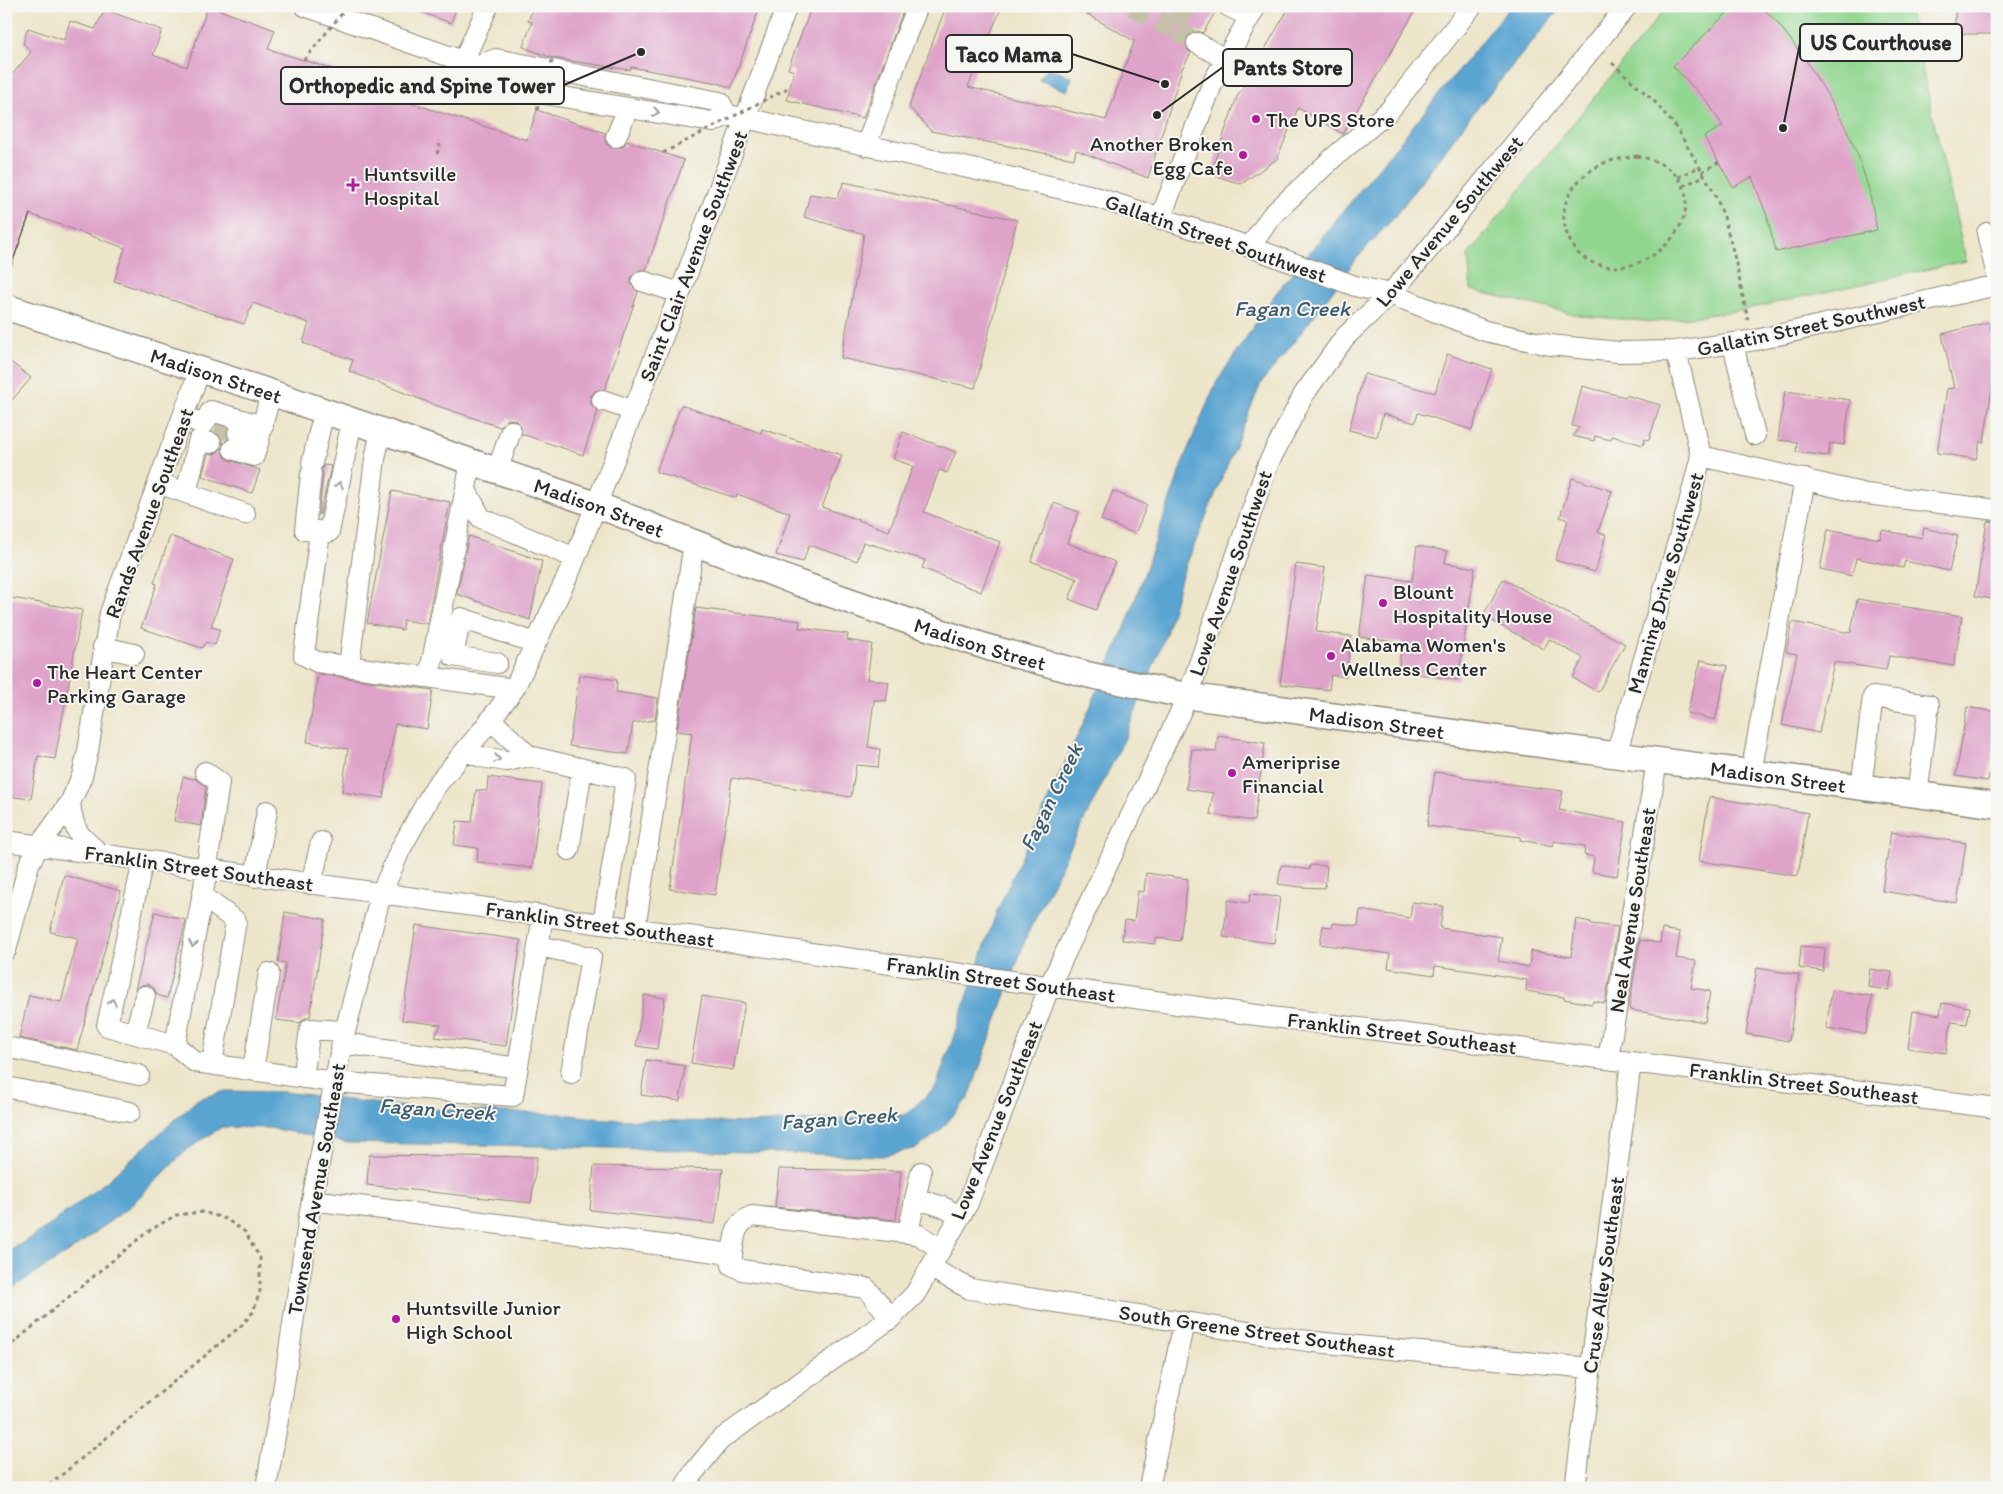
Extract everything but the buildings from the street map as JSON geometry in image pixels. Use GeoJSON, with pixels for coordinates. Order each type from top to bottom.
{"type":"FeatureCollection","features":[{"type":"Feature","properties":{"kind":"main road","name":"Madison Street"},"geometry":{"type":"LineString","coordinates":[[6,307],[271,393],[597,505],[798,583],[908,621],[990,648],[1089,675],[1188,696],[1656,761],[1997,805]]}},
{"type":"Feature","properties":{"kind":"street","name":"Gallatin Street Southwest"},"geometry":{"type":"LineString","coordinates":[[305,6],[470,64],[490,82],[533,92],[713,122],[736,117],[1089,195],[1250,247],[1355,286],[1390,294],[1485,331],[1550,345],[1618,352],[1676,351],[1733,344],[1997,285]]}},
{"type":"Feature","properties":{"kind":"street"},"geometry":{"type":"LineString","coordinates":[[470,64],[488,6]]}},
{"type":"Feature","properties":{"kind":"street","name":"Saint Clair Avenue Southwest"},"geometry":{"type":"LineString","coordinates":[[491,720],[514,689],[576,558],[680,293],[736,117],[787,6]]}},
{"type":"Feature","properties":{"kind":"street"},"geometry":{"type":"LineString","coordinates":[[866,146],[918,6]]}},
{"type":"Feature","properties":{"kind":"street"},"geometry":{"type":"LineString","coordinates":[[1160,219],[1212,82],[1253,12],[1228,6]]}},
{"type":"Feature","properties":{"kind":"street"},"geometry":{"type":"LineString","coordinates":[[1250,247],[1272,215],[1334,157],[1389,111],[1472,6]]}},
{"type":"Feature","properties":{"kind":"street","name":"Lowe Avenue Southwest"},"geometry":{"type":"LineString","coordinates":[[1188,696],[1268,464],[1310,386],[1345,338],[1390,294],[1627,6]]}},
{"type":"Feature","properties":{"kind":"street"},"geometry":{"type":"LineString","coordinates":[[1197,43],[1225,59]]}},
{"type":"Feature","properties":{"kind":"street","name":"Gallatin Street Southwest"},"geometry":{"type":"LineString","coordinates":[[470,64],[496,59],[639,88],[720,102],[736,117]]}},
{"type":"Feature","properties":{"kind":"street"},"geometry":{"type":"LineString","coordinates":[[598,103],[609,94],[631,96],[639,88]]}},
{"type":"Feature","properties":{"kind":"street"},"geometry":{"type":"LineString","coordinates":[[616,137],[628,108]]}},
{"type":"Feature","properties":{"kind":"street"},"geometry":{"type":"LineString","coordinates":[[1987,233],[1997,276]]}},
{"type":"Feature","properties":{"kind":"street"},"geometry":{"type":"LineString","coordinates":[[642,281],[680,293]]}},
{"type":"Feature","properties":{"kind":"street"},"geometry":{"type":"LineString","coordinates":[[1733,344],[1755,435]]}},
{"type":"Feature","properties":{"kind":"street","name":"Manning Drive Southwest"},"geometry":{"type":"LineString","coordinates":[[1616,755],[1701,456],[1676,351]]}},
{"type":"Feature","properties":{"kind":"street","name":"Rands Avenue Southeast"},"geometry":{"type":"LineString","coordinates":[[6,950],[29,864],[39,846],[70,803],[82,776],[88,751],[103,646],[115,594],[155,517],[158,484],[200,370]]}},
{"type":"Feature","properties":{"kind":"street"},"geometry":{"type":"LineString","coordinates":[[236,441],[254,456],[271,393]]}},
{"type":"Feature","properties":{"kind":"street"},"geometry":{"type":"LineString","coordinates":[[602,400],[634,411]]}},
{"type":"Feature","properties":{"kind":"street"},"geometry":{"type":"LineString","coordinates":[[186,493],[208,434],[211,411],[261,433]]}},
{"type":"Feature","properties":{"kind":"street"},"geometry":{"type":"LineString","coordinates":[[324,411],[311,468],[305,530],[330,532],[352,421]]}},
{"type":"Feature","properties":{"kind":"street"},"geometry":{"type":"LineString","coordinates":[[184,417],[208,434]]}},
{"type":"Feature","properties":{"kind":"street"},"geometry":{"type":"LineString","coordinates":[[348,666],[380,431]]}},
{"type":"Feature","properties":{"kind":"street"},"geometry":{"type":"LineString","coordinates":[[497,471],[512,431]]}},
{"type":"Feature","properties":{"kind":"street"},"geometry":{"type":"LineString","coordinates":[[1701,456],[1866,494],[1997,510]]}},
{"type":"Feature","properties":{"kind":"street"},"geometry":{"type":"LineString","coordinates":[[428,677],[471,462]]}},
{"type":"Feature","properties":{"kind":"street"},"geometry":{"type":"LineString","coordinates":[[1751,773],[1805,480]]}},
{"type":"Feature","properties":{"kind":"street"},"geometry":{"type":"LineString","coordinates":[[158,484],[244,514]]}},
{"type":"Feature","properties":{"kind":"street"},"geometry":{"type":"LineString","coordinates":[[466,490],[481,518],[576,558]]}},
{"type":"Feature","properties":{"kind":"street"},"geometry":{"type":"LineString","coordinates":[[320,532],[304,655],[317,662],[514,689]]}},
{"type":"Feature","properties":{"kind":"street"},"geometry":{"type":"LineString","coordinates":[[635,929],[694,543]]}},
{"type":"Feature","properties":{"kind":"street"},"geometry":{"type":"LineString","coordinates":[[497,663],[453,656],[461,618],[536,643]]}},
{"type":"Feature","properties":{"kind":"street"},"geometry":{"type":"LineString","coordinates":[[103,646],[134,654]]}},
{"type":"Feature","properties":{"kind":"street","name":"Lowe Avenue Southeast"},"geometry":{"type":"LineString","coordinates":[[684,1488],[694,1472],[720,1440],[892,1318],[915,1294],[968,1203],[1050,985],[1188,696]]}},
{"type":"Feature","properties":{"kind":"street"},"geometry":{"type":"LineString","coordinates":[[1861,788],[1873,697],[1929,705],[1917,795]]}},
{"type":"Feature","properties":{"kind":"street"},"geometry":{"type":"LineString","coordinates":[[491,720],[529,756]]}},
{"type":"Feature","properties":{"kind":"street","name":"Townsend Avenue Southeast"},"geometry":{"type":"LineString","coordinates":[[266,1488],[312,1200],[343,1037],[381,894],[400,850],[435,787],[491,720]]}},
{"type":"Feature","properties":{"kind":"street"},"geometry":{"type":"LineString","coordinates":[[465,751],[481,757],[507,761],[529,756],[626,779],[603,924]]}},
{"type":"Feature","properties":{"kind":"street","name":"Neal Avenue Southeast"},"geometry":{"type":"LineString","coordinates":[[1608,1059],[1656,761]]}},
{"type":"Feature","properties":{"kind":"street"},"geometry":{"type":"LineString","coordinates":[[569,850],[582,769]]}},
{"type":"Feature","properties":{"kind":"street"},"geometry":{"type":"LineString","coordinates":[[175,1045],[202,896],[218,782],[205,772]]}},
{"type":"Feature","properties":{"kind":"street"},"geometry":{"type":"LineString","coordinates":[[70,803],[73,822],[79,835],[102,855]]}},
{"type":"Feature","properties":{"kind":"street"},"geometry":{"type":"LineString","coordinates":[[255,877],[267,811]]}},
{"type":"Feature","properties":{"kind":"street","name":"Franklin Street Southeast"},"geometry":{"type":"LineString","coordinates":[[6,842],[1256,1015],[1997,1108]]}},
{"type":"Feature","properties":{"kind":"street"},"geometry":{"type":"LineString","coordinates":[[311,884],[321,842]]}},
{"type":"Feature","properties":{"kind":"street"},"geometry":{"type":"LineString","coordinates":[[143,861],[107,1026],[175,1045],[195,1062],[303,1078],[334,1086],[513,1096],[543,916]]}},
{"type":"Feature","properties":{"kind":"street"},"geometry":{"type":"LineString","coordinates":[[202,896],[236,921],[212,1064]]}},
{"type":"Feature","properties":{"kind":"street"},"geometry":{"type":"LineString","coordinates":[[538,946],[591,957],[571,1074]]}},
{"type":"Feature","properties":{"kind":"street"},"geometry":{"type":"LineString","coordinates":[[253,1070],[270,973]]}},
{"type":"Feature","properties":{"kind":"street"},"geometry":{"type":"LineString","coordinates":[[135,1033],[145,996]]}},
{"type":"Feature","properties":{"kind":"street"},"geometry":{"type":"LineString","coordinates":[[303,1078],[310,1029],[343,1037],[518,1068]]}},
{"type":"Feature","properties":{"kind":"street"},"geometry":{"type":"LineString","coordinates":[[6,1047],[139,1075]]}},
{"type":"Feature","properties":{"kind":"street","name":"Cruse Alley Southeast"},"geometry":{"type":"LineString","coordinates":[[1575,1488],[1632,1062]]}},
{"type":"Feature","properties":{"kind":"street"},"geometry":{"type":"LineString","coordinates":[[6,1087],[130,1112]]}},
{"type":"Feature","properties":{"kind":"street"},"geometry":{"type":"LineString","coordinates":[[908,1233],[921,1172]]}},
{"type":"Feature","properties":{"kind":"street"},"geometry":{"type":"LineString","coordinates":[[915,1198],[943,1207],[960,1216]]}},
{"type":"Feature","properties":{"kind":"street"},"geometry":{"type":"LineString","coordinates":[[312,1200],[732,1254]]}},
{"type":"Feature","properties":{"kind":"street"},"geometry":{"type":"LineString","coordinates":[[892,1318],[866,1288],[742,1270],[732,1265],[736,1229],[742,1220],[752,1216],[908,1233],[919,1235],[941,1250]]}},
{"type":"Feature","properties":{"kind":"street","name":"South Greene Street Southeast"},"geometry":{"type":"LineString","coordinates":[[931,1268],[970,1289],[1315,1342],[1590,1368]]}},
{"type":"Feature","properties":{"kind":"street"},"geometry":{"type":"LineString","coordinates":[[1149,1488],[1184,1322]]}},
{"type":"Feature","properties":{"kind":"path"},"geometry":{"type":"LineString","coordinates":[[304,60],[348,6]]}},
{"type":"Feature","properties":{"kind":"path"},"geometry":{"type":"LineString","coordinates":[[537,110],[553,58]]}},
{"type":"Feature","properties":{"kind":"path"},"geometry":{"type":"LineString","coordinates":[[1612,63],[1660,107],[1676,127],[1703,174],[1724,217],[1748,320]]}},
{"type":"Feature","properties":{"kind":"path"},"geometry":{"type":"LineString","coordinates":[[663,153],[790,87]]}},
{"type":"Feature","properties":{"kind":"path"},"geometry":{"type":"LineString","coordinates":[[437,154],[440,144]]}},
{"type":"Feature","properties":{"kind":"path"},"geometry":{"type":"LineString","coordinates":[[1637,156],[1651,159],[1666,166],[1678,177],[1683,186],[1686,204],[1680,227],[1672,240],[1645,259],[1633,265],[1605,267],[1580,256],[1570,243],[1564,229],[1563,214],[1567,200],[1574,187],[1594,169],[1606,162],[1637,156]]}},
{"type":"Feature","properties":{"kind":"path"},"geometry":{"type":"LineString","coordinates":[[1683,186],[1719,162]]}},
{"type":"Feature","properties":{"kind":"path"},"geometry":{"type":"LineString","coordinates":[[1678,177],[1699,167]]}},
{"type":"Feature","properties":{"kind":"path"},"geometry":{"type":"LineString","coordinates":[[6,1349],[147,1232],[176,1215],[203,1212],[226,1219],[245,1232],[260,1258],[260,1291],[254,1312],[242,1325],[46,1488]]}},
{"type":"Feature","properties":{"kind":"green space"},"geometry":{"type":"Polygon","coordinates":[[[1667,6],[1908,6],[1966,261],[1743,310],[1655,322],[1583,316],[1471,290],[1468,255],[1667,6]]]}},
{"type":"Feature","properties":{"kind":"water","name":"Fagan Creek"},"geometry":{"type":"Polygon","coordinates":[[[1511,6],[1562,6],[1469,118],[1396,215],[1358,257],[1261,383],[1182,575],[1166,634],[1124,740],[1027,935],[969,1097],[939,1132],[917,1148],[882,1156],[542,1146],[348,1143],[270,1128],[222,1127],[188,1149],[129,1207],[72,1250],[6,1292],[6,1253],[43,1230],[107,1181],[198,1099],[226,1091],[285,1092],[420,1109],[561,1114],[606,1119],[753,1123],[905,1115],[936,1087],[997,911],[1082,726],[1128,620],[1187,451],[1216,383],[1273,297],[1511,6]]]}},
{"type":"Feature","properties":{"kind":"water"},"geometry":{"type":"Polygon","coordinates":[[[1048,68],[1072,77],[1067,91],[1039,80],[1048,68]]]}},
{"type":"Feature","properties":{"kind":"tunnel"},"geometry":{"type":"LineString","coordinates":[[1132,6],[1174,29]]}},
{"type":"Feature","properties":{"kind":"tunnel"},"geometry":{"type":"LineString","coordinates":[[1187,6],[1174,29],[1197,43]]}},
{"type":"Feature","properties":{"kind":"tunnel"},"geometry":{"type":"LineString","coordinates":[[216,427],[238,433]]}},
{"type":"Feature","properties":{"kind":"tram line"},"geometry":{"type":"LineString","coordinates":[[6,279],[30,214]]}},
{"type":"Feature","properties":{"kind":"place","name":"Orthopedic and Spine Tower"},"geometry":{"type":"Point","coordinates":[641,52]}},
{"type":"Feature","properties":{"kind":"place","name":"Taco Mama"},"geometry":{"type":"Point","coordinates":[1165,84]}},
{"type":"Feature","properties":{"kind":"place","name":"Pants Store"},"geometry":{"type":"Point","coordinates":[1157,115]}},
{"type":"Feature","properties":{"kind":"place","name":"The UPS Store"},"geometry":{"type":"Point","coordinates":[1256,119]}},
{"type":"Feature","properties":{"kind":"place","name":"US Courthouse"},"geometry":{"type":"Point","coordinates":[1783,128]}},
{"type":"Feature","properties":{"kind":"place","name":"Another Broken Egg Cafe"},"geometry":{"type":"Point","coordinates":[1243,155]}},
{"type":"Feature","properties":{"kind":"place","name":"Huntsville Hospital"},"geometry":{"type":"Point","coordinates":[353,185]}},
{"type":"Feature","properties":{"kind":"place","name":"Blount Hospitality House"},"geometry":{"type":"Point","coordinates":[1383,603]}},
{"type":"Feature","properties":{"kind":"place","name":"Alabama Women's Wellness Center"},"geometry":{"type":"Point","coordinates":[1331,656]}},
{"type":"Feature","properties":{"kind":"place","name":"The Heart Center Parking Garage"},"geometry":{"type":"Point","coordinates":[37,683]}},
{"type":"Feature","properties":{"kind":"place","name":"Ameriprise Financial"},"geometry":{"type":"Point","coordinates":[1232,773]}},
{"type":"Feature","properties":{"kind":"place","name":"Huntsville Junior High School"},"geometry":{"type":"Point","coordinates":[396,1319]}}]}
